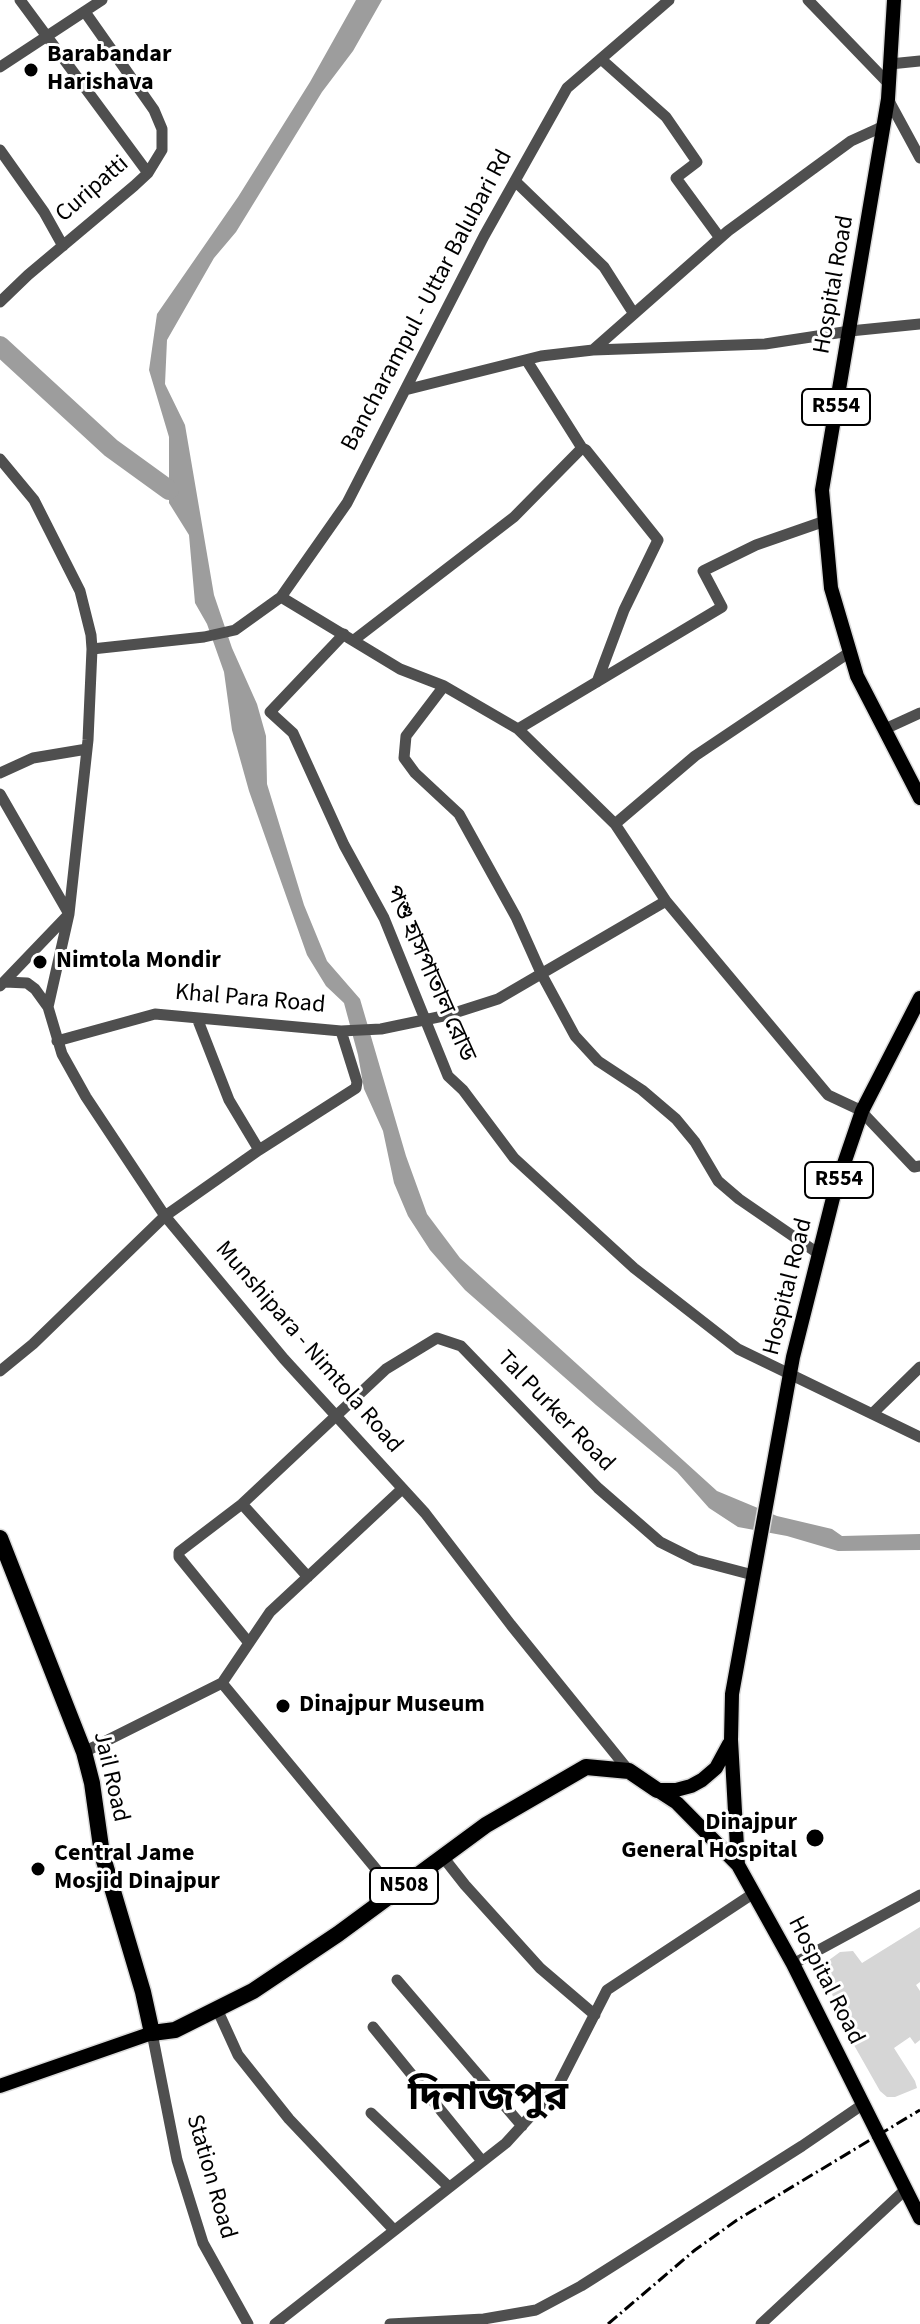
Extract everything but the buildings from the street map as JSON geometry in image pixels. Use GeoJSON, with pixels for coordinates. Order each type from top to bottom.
{"type":"FeatureCollection","features":[{"type":"Feature","properties":{"kind":"highway","name":"Jail Road"},"geometry":{"type":"LineString","coordinates":[[0,1538],[84,1752],[92,1783],[102,1854],[152,2033]]}},
{"type":"Feature","properties":{"kind":"highway","name":"N508"},"geometry":{"type":"LineString","coordinates":[[152,2033],[175,2030],[253,1991],[486,1825],[586,1767],[629,1771],[657,1790]]}},
{"type":"Feature","properties":{"kind":"main road","name":"Hospital Road"},"geometry":{"type":"LineString","coordinates":[[894,0],[888,99],[822,490],[831,588],[857,676],[920,798]]}},
{"type":"Feature","properties":{"kind":"main road","name":"Hospital Road"},"geometry":{"type":"LineString","coordinates":[[753,1575],[790,1373],[835,1190],[862,1111],[920,998]]}},
{"type":"Feature","properties":{"kind":"main road","name":"R554"},"geometry":{"type":"LineString","coordinates":[[738,1865],[731,1740],[732,1694],[753,1575]]}},
{"type":"Feature","properties":{"kind":"main road"},"geometry":{"type":"LineString","coordinates":[[657,1790],[676,1790],[702,1780],[716,1768],[731,1740]]}},
{"type":"Feature","properties":{"kind":"main road","name":"Hospital Road"},"geometry":{"type":"LineString","coordinates":[[657,1790],[677,1803],[738,1865],[793,1964],[920,2218]]}},
{"type":"Feature","properties":{"kind":"main road"},"geometry":{"type":"LineString","coordinates":[[0,2086],[152,2033]]}},
{"type":"Feature","properties":{"kind":"street"},"geometry":{"type":"LineString","coordinates":[[20,0],[148,173]]}},
{"type":"Feature","properties":{"kind":"street"},"geometry":{"type":"LineString","coordinates":[[0,67],[102,0]]}},
{"type":"Feature","properties":{"kind":"street","name":"Bancharampul - Uttar Balubari Rd"},"geometry":{"type":"LineString","coordinates":[[92,649],[204,637],[235,630],[281,597],[347,503],[567,88],[669,0]]}},
{"type":"Feature","properties":{"kind":"street"},"geometry":{"type":"LineString","coordinates":[[808,0],[888,83]]}},
{"type":"Feature","properties":{"kind":"street","name":"Curipatti"},"geometry":{"type":"LineString","coordinates":[[0,302],[148,173],[162,150],[162,129],[154,110],[85,12]]}},
{"type":"Feature","properties":{"kind":"street"},"geometry":{"type":"LineString","coordinates":[[601,59],[666,117],[697,162],[676,178],[720,238]]}},
{"type":"Feature","properties":{"kind":"street"},"geometry":{"type":"LineString","coordinates":[[890,64],[920,61]]}},
{"type":"Feature","properties":{"kind":"street"},"geometry":{"type":"LineString","coordinates":[[888,99],[920,158]]}},
{"type":"Feature","properties":{"kind":"street"},"geometry":{"type":"LineString","coordinates":[[593,350],[720,238],[851,141],[884,126]]}},
{"type":"Feature","properties":{"kind":"street"},"geometry":{"type":"LineString","coordinates":[[0,150],[44,212],[63,246]]}},
{"type":"Feature","properties":{"kind":"street"},"geometry":{"type":"LineString","coordinates":[[515,181],[604,267],[634,314]]}},
{"type":"Feature","properties":{"kind":"street"},"geometry":{"type":"LineString","coordinates":[[405,390],[541,356],[593,350],[765,344],[920,324]]}},
{"type":"Feature","properties":{"kind":"street"},"geometry":{"type":"LineString","coordinates":[[527,361],[582,448],[658,540],[624,610],[597,682]]}},
{"type":"Feature","properties":{"kind":"street"},"geometry":{"type":"LineString","coordinates":[[349,637],[514,517],[582,448]]}},
{"type":"Feature","properties":{"kind":"street","name":"Munshipara - Nimtola Road"},"geometry":{"type":"LineString","coordinates":[[0,459],[34,500],[80,591],[91,635],[87,749],[69,914],[48,1007],[62,1054],[86,1097],[165,1216],[284,1359],[425,1513],[629,1771]]}},
{"type":"Feature","properties":{"kind":"street"},"geometry":{"type":"LineString","coordinates":[[518,729],[722,607],[703,571],[756,545],[825,521]]}},
{"type":"Feature","properties":{"kind":"street"},"geometry":{"type":"LineString","coordinates":[[281,597],[400,669],[444,686],[518,729],[615,824],[666,901],[828,1095],[862,1111],[914,1167],[920,1166]]}},
{"type":"Feature","properties":{"kind":"street","name":"পশু হাসপাতাল রোড"},"geometry":{"type":"LineString","coordinates":[[349,637],[270,712],[293,733],[344,845],[384,918],[448,1076],[471,1100],[514,1158],[634,1268],[738,1349],[920,1437]]}},
{"type":"Feature","properties":{"kind":"street"},"geometry":{"type":"LineString","coordinates":[[615,824],[695,756],[850,652]]}},
{"type":"Feature","properties":{"kind":"street"},"geometry":{"type":"LineString","coordinates":[[444,686],[406,736],[404,758],[415,773],[459,814],[516,917],[542,975],[575,1036],[598,1061],[642,1090],[676,1119],[695,1142],[718,1181],[819,1254]]}},
{"type":"Feature","properties":{"kind":"street"},"geometry":{"type":"LineString","coordinates":[[885,729],[920,713]]}},
{"type":"Feature","properties":{"kind":"street"},"geometry":{"type":"LineString","coordinates":[[0,773],[33,758],[87,749]]}},
{"type":"Feature","properties":{"kind":"street"},"geometry":{"type":"LineString","coordinates":[[0,794],[69,914],[2,984]]}},
{"type":"Feature","properties":{"kind":"street","name":"Khal Para Road"},"geometry":{"type":"LineString","coordinates":[[57,1041],[155,1014],[344,1031],[381,1029],[427,1020],[498,999],[666,901]]}},
{"type":"Feature","properties":{"kind":"street"},"geometry":{"type":"LineString","coordinates":[[2,984],[27,983],[48,1007]]}},
{"type":"Feature","properties":{"kind":"street"},"geometry":{"type":"LineString","coordinates":[[197,1018],[229,1100],[259,1150]]}},
{"type":"Feature","properties":{"kind":"street"},"geometry":{"type":"LineString","coordinates":[[0,1371],[33,1344],[165,1216],[259,1150],[356,1088],[344,1031]]}},
{"type":"Feature","properties":{"kind":"street","name":"Tal Purker Road"},"geometry":{"type":"LineString","coordinates":[[249,1643],[178,1555],[179,1552],[242,1504],[386,1369],[437,1338],[461,1346],[598,1488],[660,1542],[696,1560],[753,1575]]}},
{"type":"Feature","properties":{"kind":"street"},"geometry":{"type":"LineString","coordinates":[[872,1414],[920,1367]]}},
{"type":"Feature","properties":{"kind":"street"},"geometry":{"type":"LineString","coordinates":[[84,1752],[222,1683],[270,1612],[402,1489]]}},
{"type":"Feature","properties":{"kind":"street"},"geometry":{"type":"LineString","coordinates":[[242,1504],[308,1577]]}},
{"type":"Feature","properties":{"kind":"street"},"geometry":{"type":"LineString","coordinates":[[222,1683],[395,1892]]}},
{"type":"Feature","properties":{"kind":"street"},"geometry":{"type":"LineString","coordinates":[[443,1857],[540,1968],[595,2015]]}},
{"type":"Feature","properties":{"kind":"street"},"geometry":{"type":"LineString","coordinates":[[275,2324],[506,2143],[558,2086],[607,1990],[754,1893]]}},
{"type":"Feature","properties":{"kind":"street"},"geometry":{"type":"LineString","coordinates":[[793,1964],[920,1895]]}},
{"type":"Feature","properties":{"kind":"street"},"geometry":{"type":"LineString","coordinates":[[397,1980],[522,2126]]}},
{"type":"Feature","properties":{"kind":"street"},"geometry":{"type":"LineString","coordinates":[[217,2009],[238,2055],[289,2119],[394,2230]]}},
{"type":"Feature","properties":{"kind":"street"},"geometry":{"type":"LineString","coordinates":[[373,2027],[482,2161]]}},
{"type":"Feature","properties":{"kind":"street","name":"Station Road"},"geometry":{"type":"LineString","coordinates":[[152,2033],[177,2160],[203,2243],[248,2324]]}},
{"type":"Feature","properties":{"kind":"street"},"geometry":{"type":"LineString","coordinates":[[390,2324],[481,2322],[536,2310],[581,2286],[862,2105]]}},
{"type":"Feature","properties":{"kind":"street"},"geometry":{"type":"LineString","coordinates":[[371,2113],[449,2187]]}},
{"type":"Feature","properties":{"kind":"street"},"geometry":{"type":"LineString","coordinates":[[761,2324],[905,2190]]}},
{"type":"Feature","properties":{"kind":"shaded area"},"geometry":{"type":"Polygon","coordinates":[[[356,0],[382,0],[353,51],[322,92],[236,232],[214,258],[167,340],[165,384],[185,425],[214,595],[232,648],[257,704],[266,736],[267,784],[304,905],[327,961],[360,999],[406,1156],[427,1214],[460,1258],[717,1491],[777,1516],[832,1529],[842,1536],[920,1534],[920,1550],[838,1551],[787,1536],[738,1527],[709,1508],[677,1472],[465,1290],[430,1250],[408,1216],[394,1183],[383,1131],[364,1089],[344,1003],[326,986],[307,955],[249,791],[232,730],[224,672],[207,624],[195,603],[189,535],[169,503],[169,437],[149,370],[157,314],[238,197],[310,82],[356,0]]]}},
{"type":"Feature","properties":{"kind":"shaded area"},"geometry":{"type":"Polygon","coordinates":[[[920,1927],[920,1982],[916,1985],[920,1991],[920,2040],[915,2044],[910,2037],[894,2048],[917,2088],[887,2097],[880,2091],[846,2031],[823,1970],[825,1963],[840,1952],[853,1951],[862,1963],[920,1927]]]}},
{"type":"Feature","properties":{"kind":"waterway"},"geometry":{"type":"LineString","coordinates":[[0,346],[111,448],[169,490]]}},
{"type":"Feature","properties":{"kind":"railway"},"geometry":{"type":"LineString","coordinates":[[608,2324],[695,2250],[737,2220],[920,2110]]}},
{"type":"Feature","properties":{"kind":"place","name":"Barabandar Harishava"},"geometry":{"type":"Point","coordinates":[31,70]}},
{"type":"Feature","properties":{"kind":"place","name":"Nimtola Mondir"},"geometry":{"type":"Point","coordinates":[40,962]}},
{"type":"Feature","properties":{"kind":"place","name":"Dinajpur Museum"},"geometry":{"type":"Point","coordinates":[283,1706]}},
{"type":"Feature","properties":{"kind":"place","name":"Dinajpur General Hospital"},"geometry":{"type":"Point","coordinates":[815,1838]}},
{"type":"Feature","properties":{"kind":"place","name":"Central Jame Mosjid Dinajpur"},"geometry":{"type":"Point","coordinates":[38,1869]}},
{"type":"Feature","properties":{"kind":"district","name":"দিনাজপুর"},"geometry":{"type":"Point","coordinates":[488,2100]}}]}
